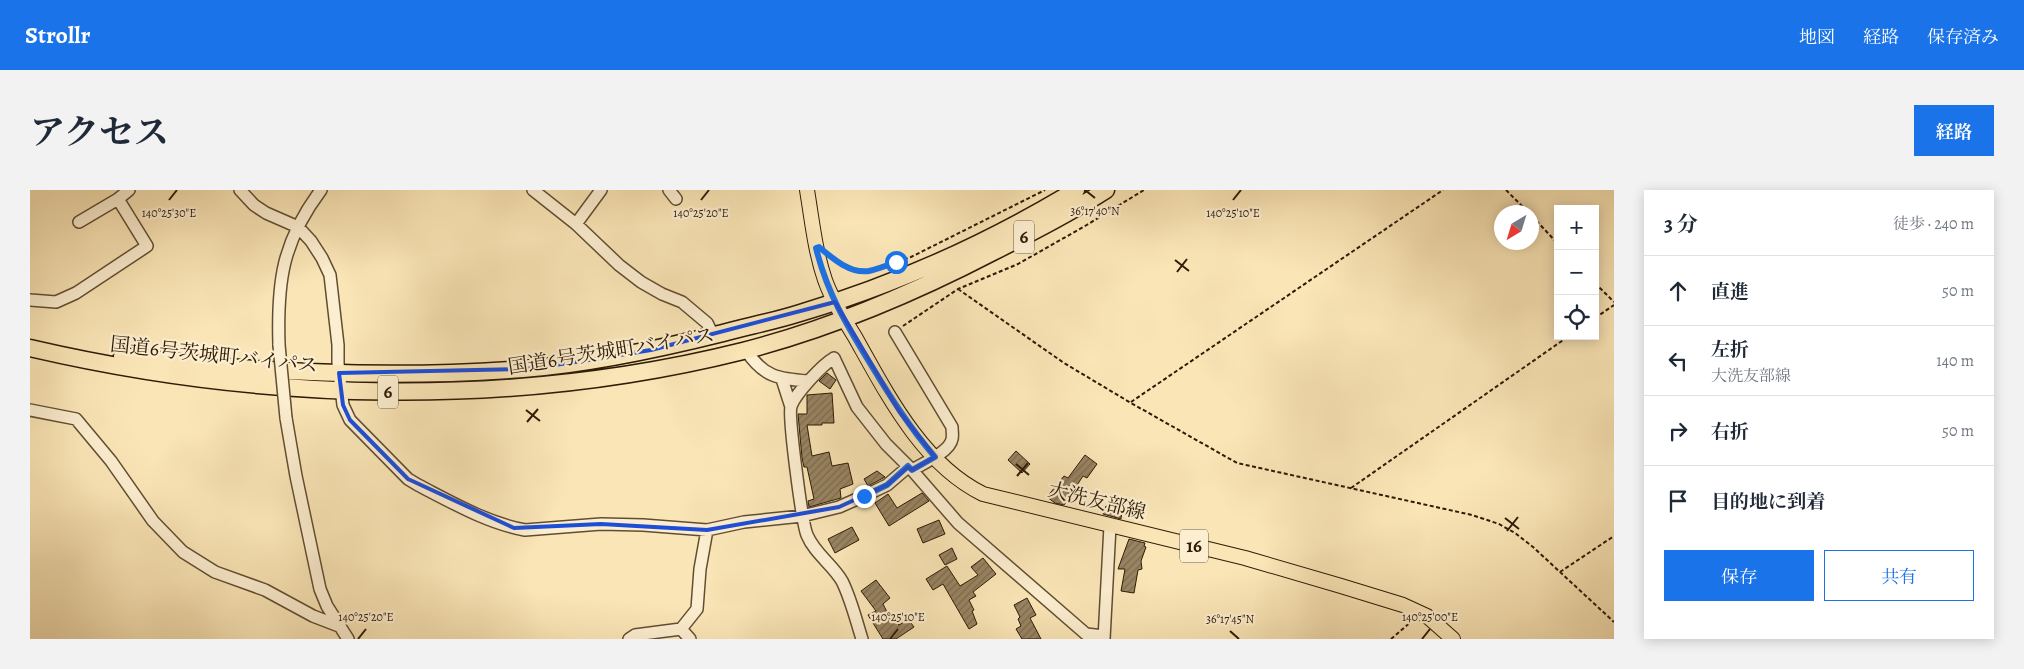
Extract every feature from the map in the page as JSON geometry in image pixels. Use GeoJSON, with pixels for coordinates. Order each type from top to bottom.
{"type":"FeatureCollection","features":[{"type":"Feature","properties":{"kind":"highway","name":"国道6号茨城町バイパス"},"geometry":{"type":"LineString","coordinates":[[30,347],[91,362],[258,384],[340,381],[526,369],[651,350],[799,314],[875,288],[962,252],[1015,225],[1076,190]]}},
{"type":"Feature","properties":{"kind":"highway","name":"国道6号茨城町バイパス"},"geometry":{"type":"LineString","coordinates":[[340,381],[400,393],[507,389],[551,385],[666,367],[746,350],[843,318],[939,280],[1031,233],[1106,190]]}},
{"type":"Feature","properties":{"kind":"main road","name":"大洗友部線"},"geometry":{"type":"LineString","coordinates":[[807,190],[816,248],[826,282],[843,318],[899,411],[935,457],[969,487],[983,494],[1271,565],[1418,612],[1427,616],[1453,639]]}},
{"type":"Feature","properties":{"kind":"street"},"geometry":{"type":"LineString","coordinates":[[79,222],[118,199],[129,190]]}},
{"type":"Feature","properties":{"kind":"street"},"geometry":{"type":"LineString","coordinates":[[240,190],[254,205],[266,213],[298,227],[311,241],[322,258],[330,275],[343,405],[350,420],[408,478],[484,517],[514,528],[525,530],[601,524],[707,530],[744,522],[802,516],[839,507],[887,485],[910,468],[935,457],[950,444],[952,439],[952,427],[895,332]]}},
{"type":"Feature","properties":{"kind":"street"},"geometry":{"type":"LineString","coordinates":[[321,190],[306,210],[287,253],[281,274],[278,322],[279,345],[286,418],[296,476],[320,589],[327,606],[348,639]]}},
{"type":"Feature","properties":{"kind":"street"},"geometry":{"type":"LineString","coordinates":[[533,190],[576,224],[619,265],[640,282],[682,302],[707,322],[713,336]]}},
{"type":"Feature","properties":{"kind":"street"},"geometry":{"type":"LineString","coordinates":[[576,224],[601,190]]}},
{"type":"Feature","properties":{"kind":"street"},"geometry":{"type":"LineString","coordinates":[[30,300],[56,302],[76,293],[147,246],[118,199]]}},
{"type":"Feature","properties":{"kind":"street"},"geometry":{"type":"LineString","coordinates":[[746,350],[756,366],[782,379],[808,381]]}},
{"type":"Feature","properties":{"kind":"street"},"geometry":{"type":"LineString","coordinates":[[791,407],[808,381],[827,362],[834,358],[857,407],[886,444],[910,468],[958,523],[1086,634],[1104,637],[1110,526]]}},
{"type":"Feature","properties":{"kind":"street"},"geometry":{"type":"LineString","coordinates":[[782,379],[791,407],[802,516],[811,543],[841,580],[862,639]]}},
{"type":"Feature","properties":{"kind":"street"},"geometry":{"type":"LineString","coordinates":[[30,410],[76,419],[111,461],[153,521],[183,552],[215,572],[265,590],[313,616],[339,626]]}},
{"type":"Feature","properties":{"kind":"street"},"geometry":{"type":"LineString","coordinates":[[628,639],[635,635],[681,629],[697,609],[700,569],[707,530]]}},
{"type":"Feature","properties":{"kind":"street"},"geometry":{"type":"LineString","coordinates":[[681,629],[690,639]]}},
{"type":"Feature","properties":{"kind":"path"},"geometry":{"type":"LineString","coordinates":[[816,248],[819,247],[835,260],[854,270],[868,271],[911,257],[1045,190]]}},
{"type":"Feature","properties":{"kind":"path"},"geometry":{"type":"LineString","coordinates":[[895,332],[958,290],[1018,264],[1144,190]]}},
{"type":"Feature","properties":{"kind":"path"},"geometry":{"type":"LineString","coordinates":[[1130,403],[1443,190]]}},
{"type":"Feature","properties":{"kind":"path"},"geometry":{"type":"LineString","coordinates":[[1506,190],[1521,205]]}},
{"type":"Feature","properties":{"kind":"path"},"geometry":{"type":"LineString","coordinates":[[1539,224],[1554,240]]}},
{"type":"Feature","properties":{"kind":"path"},"geometry":{"type":"LineString","coordinates":[[1599,287],[1614,304],[1599,315]]}},
{"type":"Feature","properties":{"kind":"path"},"geometry":{"type":"LineString","coordinates":[[958,290],[1064,363],[1130,403],[1237,463],[1472,516],[1499,524],[1527,542],[1614,622]]}},
{"type":"Feature","properties":{"kind":"path"},"geometry":{"type":"LineString","coordinates":[[1351,488],[1562,340]]}},
{"type":"Feature","properties":{"kind":"path"},"geometry":{"type":"LineString","coordinates":[[1559,572],[1614,536]]}},
{"type":"Feature","properties":{"kind":"path"},"geometry":{"type":"LineString","coordinates":[[1390,639],[1407,626],[1418,612]]}},
{"type":"Feature","properties":{"kind":"highlighted area"},"geometry":{"type":"Polygon","coordinates":[[[835,302],[899,411],[935,457],[912,470],[908,467],[887,485],[839,507],[707,530],[601,524],[514,528],[408,479],[350,420],[343,405],[339,373],[526,369],[589,360],[651,350],[835,302]]]}},
{"type":"Feature","properties":{"kind":"building"},"geometry":{"type":"Polygon","coordinates":[[[827,373],[836,380],[830,389],[819,381],[827,373]]]}},
{"type":"Feature","properties":{"kind":"building"},"geometry":{"type":"Polygon","coordinates":[[[832,393],[834,423],[807,425],[812,456],[829,452],[832,466],[848,463],[853,484],[840,489],[841,498],[809,507],[808,501],[814,499],[807,467],[804,467],[802,458],[798,414],[807,414],[807,395],[832,393]]]}},
{"type":"Feature","properties":{"kind":"building"},"geometry":{"type":"Polygon","coordinates":[[[1016,451],[1030,464],[1022,473],[1008,460],[1016,451]]]}},
{"type":"Feature","properties":{"kind":"building"},"geometry":{"type":"Polygon","coordinates":[[[1085,455],[1097,464],[1087,478],[1083,476],[1064,505],[1055,503],[1047,497],[1064,476],[1068,478],[1085,455]]]}},
{"type":"Feature","properties":{"kind":"building"},"geometry":{"type":"Polygon","coordinates":[[[877,471],[885,477],[868,486],[864,479],[877,471]]]}},
{"type":"Feature","properties":{"kind":"building"},"geometry":{"type":"Polygon","coordinates":[[[922,493],[929,501],[889,526],[875,503],[888,494],[897,508],[922,493]]]}},
{"type":"Feature","properties":{"kind":"building"},"geometry":{"type":"Polygon","coordinates":[[[1106,506],[1122,510],[1121,519],[1103,514],[1106,506]]]}},
{"type":"Feature","properties":{"kind":"building"},"geometry":{"type":"Polygon","coordinates":[[[939,520],[945,534],[923,543],[917,529],[939,520]]]}},
{"type":"Feature","properties":{"kind":"building"},"geometry":{"type":"Polygon","coordinates":[[[852,527],[859,540],[835,553],[828,539],[852,527]]]}},
{"type":"Feature","properties":{"kind":"building"},"geometry":{"type":"Polygon","coordinates":[[[1129,539],[1145,543],[1144,546],[1146,547],[1141,561],[1142,569],[1138,570],[1134,593],[1121,591],[1125,569],[1118,569],[1129,539]]]}},
{"type":"Feature","properties":{"kind":"building"},"geometry":{"type":"Polygon","coordinates":[[[952,548],[957,559],[945,565],[939,555],[952,548]]]}},
{"type":"Feature","properties":{"kind":"building"},"geometry":{"type":"Polygon","coordinates":[[[983,558],[996,574],[973,592],[976,596],[969,600],[974,610],[972,611],[977,624],[969,629],[943,584],[933,590],[926,579],[947,566],[960,586],[978,575],[971,567],[983,558]]]}},
{"type":"Feature","properties":{"kind":"building"},"geometry":{"type":"Polygon","coordinates":[[[876,580],[890,598],[883,604],[891,620],[894,619],[899,625],[908,619],[914,627],[896,639],[883,639],[868,615],[876,611],[861,591],[876,580]]]}},
{"type":"Feature","properties":{"kind":"building"},"geometry":{"type":"Polygon","coordinates":[[[1027,598],[1036,615],[1030,618],[1041,639],[1022,639],[1016,629],[1021,626],[1018,619],[1020,617],[1014,605],[1027,598]]]}},
{"type":"Feature","properties":{"kind":"route"},"geometry":{"type":"LineString","coordinates":[[864,496],[887,485],[908,466],[912,470],[935,457],[899,411],[843,318],[822,272],[816,248],[819,247],[835,260],[854,270],[868,271],[896,262]]}}]}
